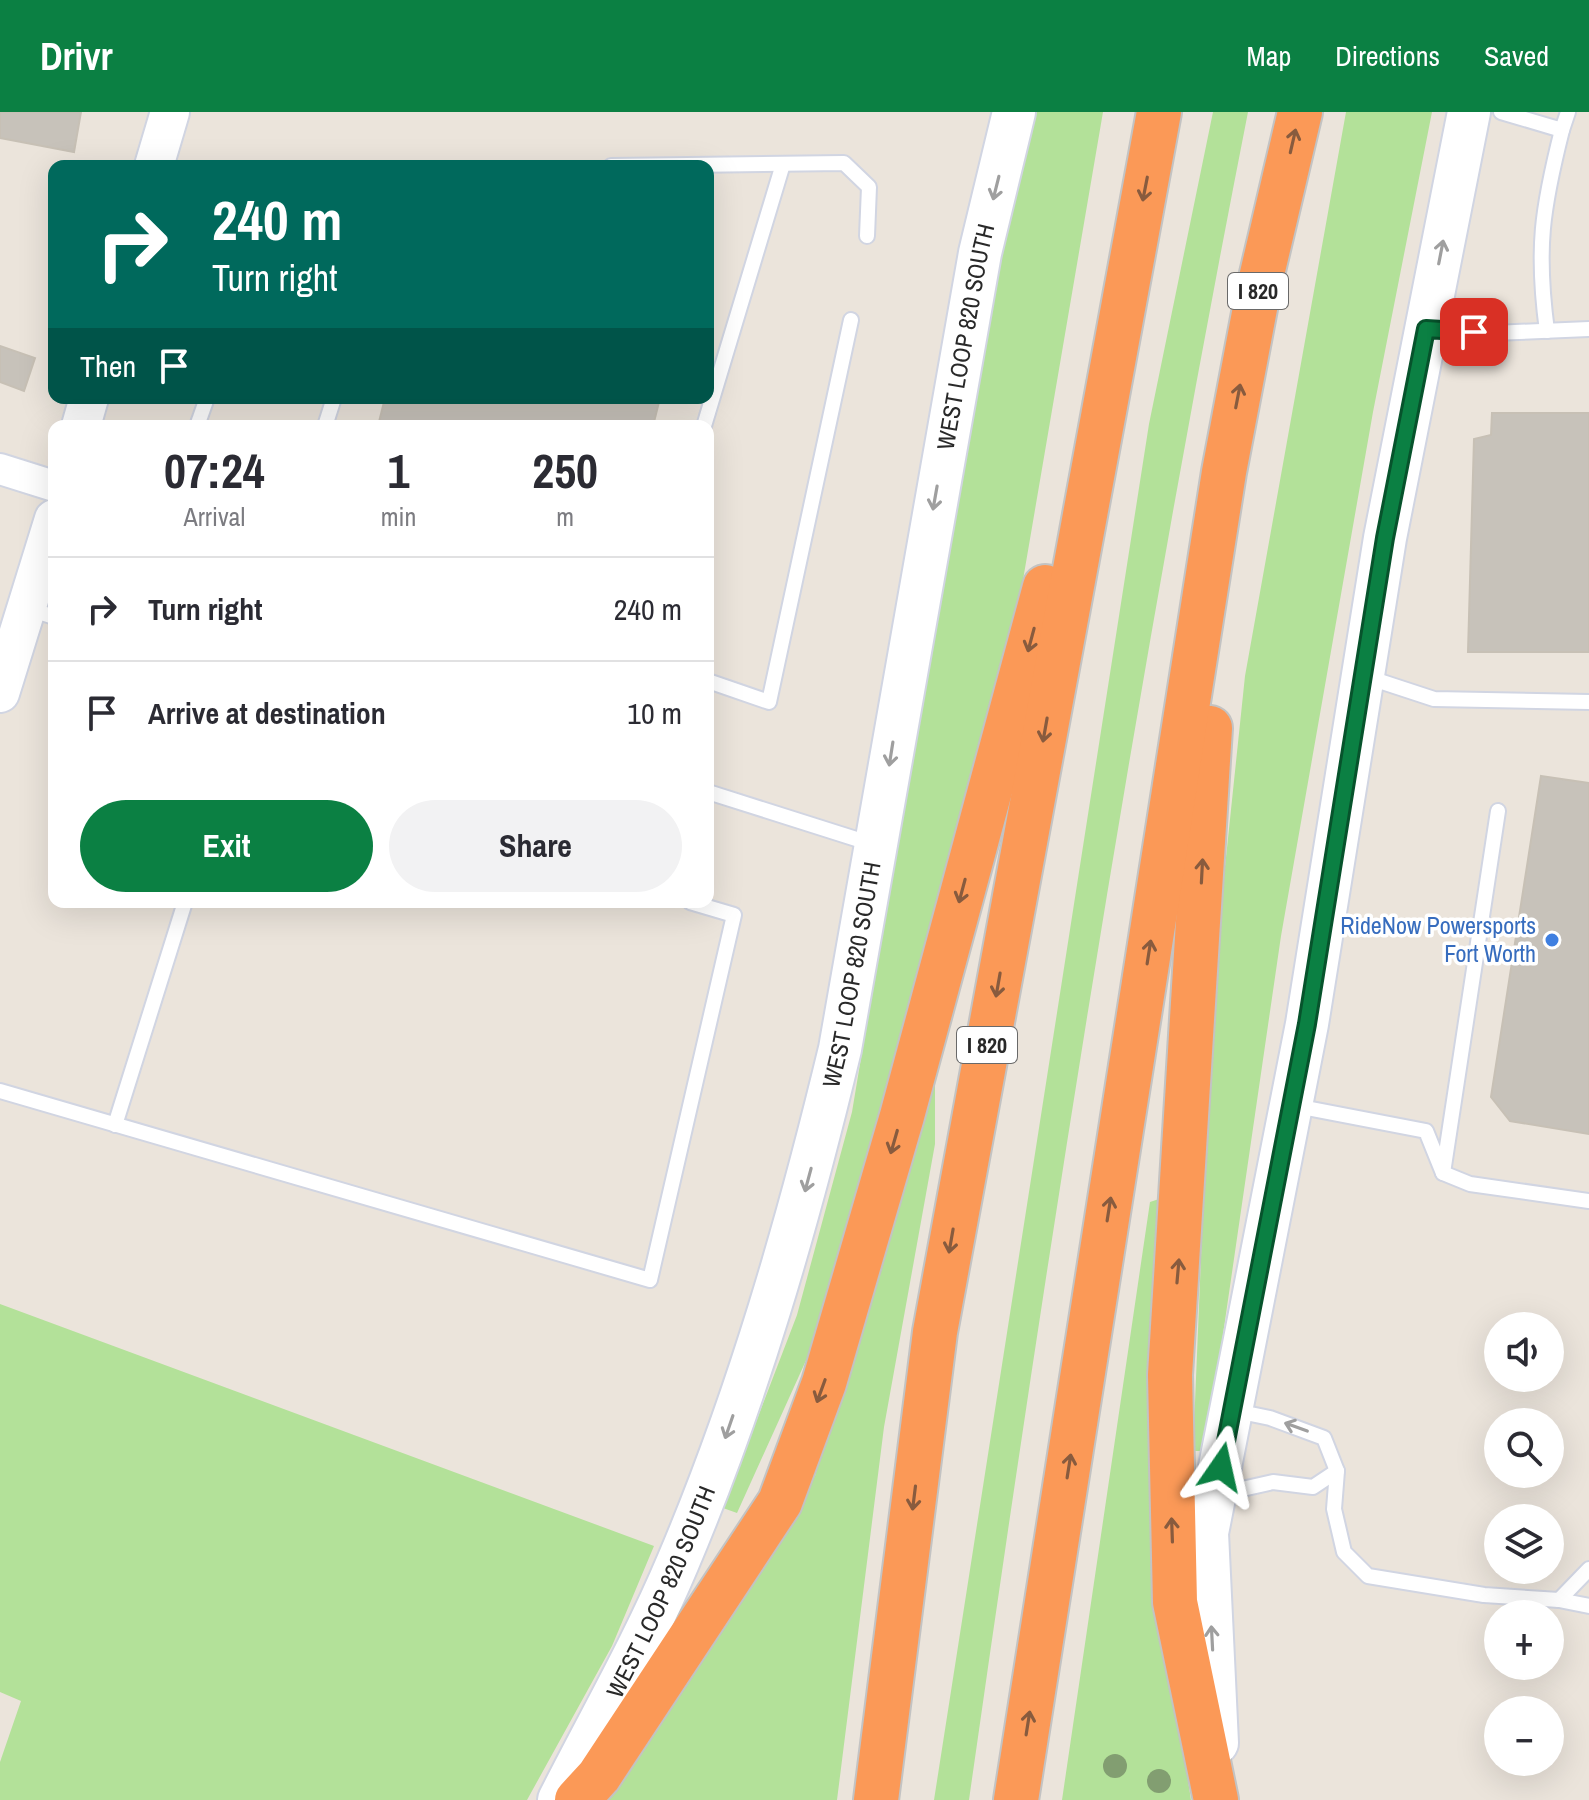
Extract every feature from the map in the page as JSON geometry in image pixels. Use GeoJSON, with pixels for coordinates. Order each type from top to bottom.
{"type":"FeatureCollection","features":[{"type":"Feature","properties":{"kind":"highway","name":"I 820"},"geometry":{"type":"LineString","coordinates":[[876,1800],[935,1332],[1159,112]]}},
{"type":"Feature","properties":{"kind":"highway","name":"I 820"},"geometry":{"type":"LineString","coordinates":[[1016,1800],[1224,472],[1259,287],[1300,112]]}},
{"type":"Feature","properties":{"kind":"highway"},"geometry":{"type":"LineString","coordinates":[[577,1800],[599,1776],[780,1502],[813,1412],[902,1116],[1125,295]]}},
{"type":"Feature","properties":{"kind":"highway"},"geometry":{"type":"LineString","coordinates":[[1218,1800],[1175,1602],[1170,1375],[1182,1217],[1224,472]]}},
{"type":"Feature","properties":{"kind":"main road","name":"WEST LOOP 820 SOUTH"},"geometry":{"type":"LineString","coordinates":[[559,1800],[677,1564],[714,1473],[765,1322],[808,1180],[840,1049],[877,845],[912,622],[980,253],[1014,112]]}},
{"type":"Feature","properties":{"kind":"main road"},"geometry":{"type":"LineString","coordinates":[[1218,1800],[1207,1533],[1291,1105],[1385,538],[1469,112]]}},
{"type":"Feature","properties":{"kind":"street"},"geometry":{"type":"LineString","coordinates":[[156,160],[170,112]]}},
{"type":"Feature","properties":{"kind":"street"},"geometry":{"type":"LineString","coordinates":[[0,469],[48,484]]}},
{"type":"Feature","properties":{"kind":"street"},"geometry":{"type":"LineString","coordinates":[[0,693],[40,612],[48,559]]}},
{"type":"Feature","properties":{"kind":"lane"},"geometry":{"type":"LineString","coordinates":[[1501,112],[1562,130]]}},
{"type":"Feature","properties":{"kind":"lane"},"geometry":{"type":"LineString","coordinates":[[1547,331],[1539,272],[1543,207],[1568,112]]}},
{"type":"Feature","properties":{"kind":"lane"},"geometry":{"type":"LineString","coordinates":[[714,165],[844,163],[869,187],[867,236]]}},
{"type":"Feature","properties":{"kind":"lane"},"geometry":{"type":"LineString","coordinates":[[714,393],[783,164]]}},
{"type":"Feature","properties":{"kind":"lane"},"geometry":{"type":"LineString","coordinates":[[714,683],[769,702],[851,320]]}},
{"type":"Feature","properties":{"kind":"lane"},"geometry":{"type":"LineString","coordinates":[[1426,329],[1493,333],[1589,329]]}},
{"type":"Feature","properties":{"kind":"lane"},"geometry":{"type":"LineString","coordinates":[[1363,675],[1434,699],[1589,702]]}},
{"type":"Feature","properties":{"kind":"lane"},"geometry":{"type":"LineString","coordinates":[[714,794],[877,845]]}},
{"type":"Feature","properties":{"kind":"lane"},"geometry":{"type":"LineString","coordinates":[[1443,1173],[1498,811]]}},
{"type":"Feature","properties":{"kind":"lane"},"geometry":{"type":"LineString","coordinates":[[115,1125],[183,908]]}},
{"type":"Feature","properties":{"kind":"lane"},"geometry":{"type":"LineString","coordinates":[[0,1091],[650,1280],[734,915],[710,908]]}},
{"type":"Feature","properties":{"kind":"lane"},"geometry":{"type":"LineString","coordinates":[[1291,1105],[1426,1131],[1443,1173],[1470,1184],[1589,1201]]}},
{"type":"Feature","properties":{"kind":"lane"},"geometry":{"type":"LineString","coordinates":[[1232,1411],[1270,1418],[1324,1438],[1337,1471],[1334,1509],[1344,1552],[1368,1576],[1484,1595],[1559,1600],[1589,1569]]}},
{"type":"Feature","properties":{"kind":"lane"},"geometry":{"type":"LineString","coordinates":[[1215,1495],[1273,1482],[1313,1487],[1337,1471]]}},
{"type":"Feature","properties":{"kind":"lane"},"geometry":{"type":"LineString","coordinates":[[1564,1601],[1589,1606]]}},
{"type":"Feature","properties":{"kind":"green space"},"geometry":{"type":"Polygon","coordinates":[[[1026,112],[1103,112],[1017,615],[854,1227],[808,1356],[737,1513],[723,1508],[797,1315],[852,1112],[931,639],[1026,112]]]}},
{"type":"Feature","properties":{"kind":"green space"},"geometry":{"type":"Polygon","coordinates":[[[1213,112],[1248,112],[1169,532],[1097,954],[969,1800],[934,1800],[1149,424],[1213,112]]]}},
{"type":"Feature","properties":{"kind":"green space"},"geometry":{"type":"Polygon","coordinates":[[[1346,112],[1432,112],[1373,412],[1281,936],[1206,1451],[1193,1451],[1212,991],[1245,676],[1346,112]]]}},
{"type":"Feature","properties":{"kind":"green space"},"geometry":{"type":"Polygon","coordinates":[[[935,1071],[935,1144],[884,1427],[837,1800],[605,1800],[815,1476],[935,1071]]]}},
{"type":"Feature","properties":{"kind":"green space"},"geometry":{"type":"Polygon","coordinates":[[[1168,1196],[1151,1540],[1191,1800],[1062,1800],[1150,1202],[1168,1196]]]}},
{"type":"Feature","properties":{"kind":"green space"},"geometry":{"type":"Polygon","coordinates":[[[0,1304],[654,1546],[612,1646],[527,1800],[0,1800],[0,1762],[21,1701],[0,1692],[0,1304]]]}},
{"type":"Feature","properties":{"kind":"building"},"geometry":{"type":"Polygon","coordinates":[[[0,112],[81,112],[74,152],[0,138],[0,112]]]}},
{"type":"Feature","properties":{"kind":"building"},"geometry":{"type":"Polygon","coordinates":[[[0,346],[35,358],[24,391],[0,382],[0,346]]]}},
{"type":"Feature","properties":{"kind":"building"},"geometry":{"type":"Polygon","coordinates":[[[384,404],[658,404],[654,420],[380,420],[384,404]]]}},
{"type":"Feature","properties":{"kind":"building"},"geometry":{"type":"Polygon","coordinates":[[[1492,413],[1589,413],[1589,652],[1468,652],[1474,439],[1491,435],[1492,413]]]}},
{"type":"Feature","properties":{"kind":"building","name":"RideNow Powersports Fort Worth"},"geometry":{"type":"Polygon","coordinates":[[[1541,776],[1589,783],[1589,1134],[1510,1121],[1491,1097],[1541,776]]]}},
{"type":"Feature","properties":{"kind":"place","name":"RideNow Powersports Fort Worth"},"geometry":{"type":"Point","coordinates":[1552,940]}},
{"type":"Feature","properties":{"kind":"route"},"geometry":{"type":"LineString","coordinates":[[1221,1467],[1307,1024],[1385,538],[1426,329],[1474,332]]}}]}
